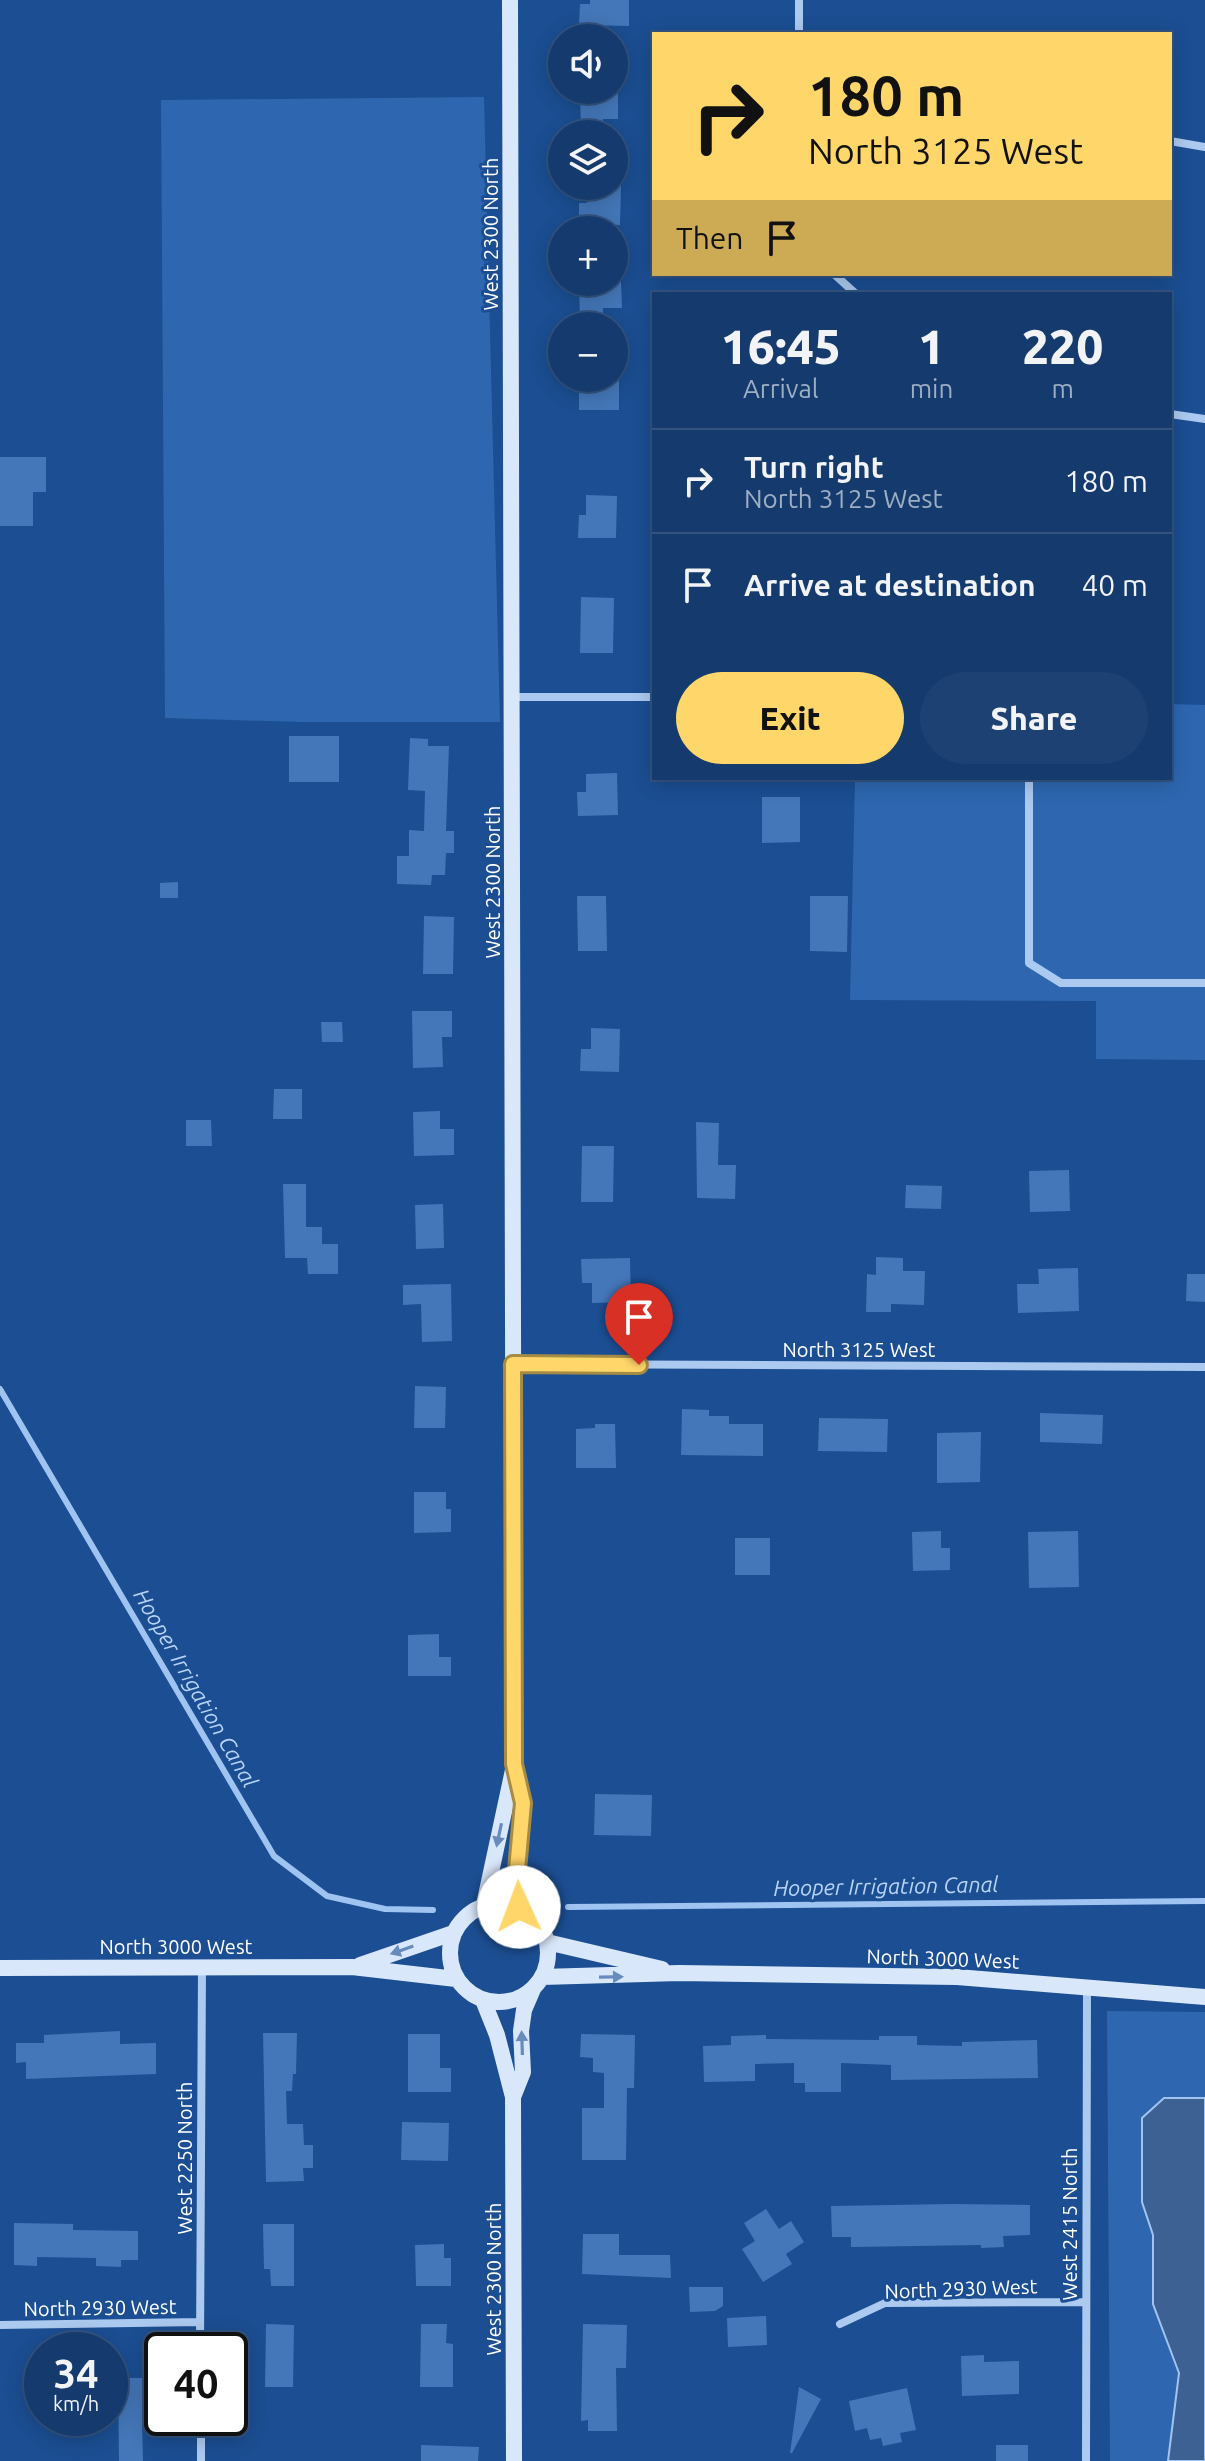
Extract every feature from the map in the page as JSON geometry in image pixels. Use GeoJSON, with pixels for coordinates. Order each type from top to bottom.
{"type":"FeatureCollection","features":[{"type":"Feature","properties":{"kind":"street","name":"West 2300 North"},"geometry":{"type":"LineString","coordinates":[[484,1905],[514,1764],[510,0]]}},
{"type":"Feature","properties":{"kind":"street"},"geometry":{"type":"LineString","coordinates":[[799,0],[799,32]]}},
{"type":"Feature","properties":{"kind":"street"},"geometry":{"type":"LineString","coordinates":[[1172,141],[1205,147]]}},
{"type":"Feature","properties":{"kind":"street"},"geometry":{"type":"LineString","coordinates":[[835,276],[854,292]]}},
{"type":"Feature","properties":{"kind":"street"},"geometry":{"type":"LineString","coordinates":[[1172,414],[1205,419]]}},
{"type":"Feature","properties":{"kind":"street"},"geometry":{"type":"LineString","coordinates":[[513,697],[652,697]]}},
{"type":"Feature","properties":{"kind":"street"},"geometry":{"type":"LineString","coordinates":[[1029,780],[1029,963],[1061,983],[1205,983]]}},
{"type":"Feature","properties":{"kind":"street","name":"North 3125 West"},"geometry":{"type":"LineString","coordinates":[[513,1364],[1205,1367]]}},
{"type":"Feature","properties":{"kind":"street","name":"West 2300 North"},"geometry":{"type":"LineString","coordinates":[[514,1764],[523,1803],[517,1870],[519,1907]]}},
{"type":"Feature","properties":{"kind":"street"},"geometry":{"type":"LineString","coordinates":[[504,1903],[519,1907],[532,1916],[547,1942],[547,1966],[537,1983],[505,2002],[483,2000],[468,1992],[456,1979],[450,1963],[449,1947],[453,1933],[471,1911],[484,1905],[504,1903]]}},
{"type":"Feature","properties":{"kind":"street","name":"North 3000 West"},"geometry":{"type":"LineString","coordinates":[[352,1967],[453,1933]]}},
{"type":"Feature","properties":{"kind":"street","name":"North 3000 West"},"geometry":{"type":"LineString","coordinates":[[547,1942],[679,1973]]}},
{"type":"Feature","properties":{"kind":"street","name":"West 2250 North"},"geometry":{"type":"LineString","coordinates":[[200,2332],[202,1967]]}},
{"type":"Feature","properties":{"kind":"street","name":"North 3000 West"},"geometry":{"type":"LineString","coordinates":[[0,1968],[352,1967],[456,1979]]}},
{"type":"Feature","properties":{"kind":"street","name":"North 3000 West"},"geometry":{"type":"LineString","coordinates":[[537,1983],[679,1973],[957,1977],[1205,1997]]}},
{"type":"Feature","properties":{"kind":"street","name":"West 2300 North"},"geometry":{"type":"LineString","coordinates":[[513,2097],[523,2072],[521,2031],[524,2010],[537,1983]]}},
{"type":"Feature","properties":{"kind":"street","name":"West 2415 North"},"geometry":{"type":"LineString","coordinates":[[1086,2461],[1087,1987]]}},
{"type":"Feature","properties":{"kind":"street","name":"West 2300 North"},"geometry":{"type":"LineString","coordinates":[[483,2000],[497,2035],[513,2097],[514,2461]]}},
{"type":"Feature","properties":{"kind":"street","name":"North 2930 West"},"geometry":{"type":"LineString","coordinates":[[840,2324],[885,2303],[1086,2302]]}},
{"type":"Feature","properties":{"kind":"street","name":"North 2930 West"},"geometry":{"type":"LineString","coordinates":[[0,2325],[200,2322]]}},
{"type":"Feature","properties":{"kind":"street"},"geometry":{"type":"LineString","coordinates":[[201,2436],[201,2461]]}},
{"type":"Feature","properties":{"kind":"shaded area"},"geometry":{"type":"Polygon","coordinates":[[[484,97],[500,722],[165,718],[161,100],[484,97]]]}},
{"type":"Feature","properties":{"kind":"shaded area"},"geometry":{"type":"Polygon","coordinates":[[[1172,704],[1205,705],[1205,1060],[1096,1059],[1096,1001],[850,1000],[855,780],[1172,780],[1172,704]]]}},
{"type":"Feature","properties":{"kind":"shaded area"},"geometry":{"type":"Polygon","coordinates":[[[1107,2011],[1205,2012],[1205,2461],[1110,2461],[1107,2011]]]}},
{"type":"Feature","properties":{"kind":"shaded area"},"geometry":{"type":"Polygon","coordinates":[[[1164,2098],[1205,2098],[1205,2461],[1168,2461],[1179,2373],[1153,2304],[1153,2235],[1142,2202],[1142,2118],[1164,2098]]]}},
{"type":"Feature","properties":{"kind":"building"},"geometry":{"type":"Polygon","coordinates":[[[590,0],[629,0],[629,26],[579,24],[580,4],[590,4],[590,0]]]}},
{"type":"Feature","properties":{"kind":"building"},"geometry":{"type":"Polygon","coordinates":[[[580,104],[618,104],[618,119],[581,120],[580,104]]]}},
{"type":"Feature","properties":{"kind":"building"},"geometry":{"type":"Polygon","coordinates":[[[587,200],[621,200],[620,216],[579,216],[579,203],[587,203],[587,200]]]}},
{"type":"Feature","properties":{"kind":"building"},"geometry":{"type":"Polygon","coordinates":[[[579,296],[622,296],[622,308],[580,312],[579,296]]]}},
{"type":"Feature","properties":{"kind":"building"},"geometry":{"type":"Polygon","coordinates":[[[579,392],[619,392],[619,410],[579,410],[579,392]]]}},
{"type":"Feature","properties":{"kind":"building"},"geometry":{"type":"Polygon","coordinates":[[[0,457],[46,457],[46,492],[33,492],[33,526],[0,526],[0,457]]]}},
{"type":"Feature","properties":{"kind":"building"},"geometry":{"type":"Polygon","coordinates":[[[586,495],[617,496],[616,538],[578,538],[579,515],[586,515],[586,495]]]}},
{"type":"Feature","properties":{"kind":"building"},"geometry":{"type":"Polygon","coordinates":[[[581,597],[614,598],[613,653],[580,653],[581,597]]]}},
{"type":"Feature","properties":{"kind":"building"},"geometry":{"type":"Polygon","coordinates":[[[289,736],[339,736],[339,782],[289,782],[289,736]]]}},
{"type":"Feature","properties":{"kind":"building"},"geometry":{"type":"Polygon","coordinates":[[[410,738],[428,739],[428,746],[449,746],[446,831],[454,831],[454,853],[446,853],[445,875],[432,875],[431,885],[397,884],[397,856],[409,856],[409,830],[424,831],[425,791],[408,790],[410,738]]]}},
{"type":"Feature","properties":{"kind":"building"},"geometry":{"type":"Polygon","coordinates":[[[617,773],[618,815],[578,816],[577,792],[586,792],[586,774],[617,773]]]}},
{"type":"Feature","properties":{"kind":"building"},"geometry":{"type":"Polygon","coordinates":[[[762,797],[800,797],[800,842],[762,843],[762,797]]]}},
{"type":"Feature","properties":{"kind":"building"},"geometry":{"type":"Polygon","coordinates":[[[178,882],[178,898],[160,898],[160,883],[178,882]]]}},
{"type":"Feature","properties":{"kind":"building"},"geometry":{"type":"Polygon","coordinates":[[[577,896],[606,896],[607,951],[578,951],[577,896]]]}},
{"type":"Feature","properties":{"kind":"building"},"geometry":{"type":"Polygon","coordinates":[[[810,896],[848,896],[847,952],[810,951],[810,896]]]}},
{"type":"Feature","properties":{"kind":"building"},"geometry":{"type":"Polygon","coordinates":[[[424,916],[454,917],[453,974],[423,974],[424,916]]]}},
{"type":"Feature","properties":{"kind":"building"},"geometry":{"type":"Polygon","coordinates":[[[412,1011],[452,1011],[452,1037],[442,1037],[443,1067],[413,1068],[412,1011]]]}},
{"type":"Feature","properties":{"kind":"building"},"geometry":{"type":"Polygon","coordinates":[[[321,1022],[342,1022],[343,1042],[322,1042],[321,1022]]]}},
{"type":"Feature","properties":{"kind":"building"},"geometry":{"type":"Polygon","coordinates":[[[591,1028],[620,1029],[619,1072],[580,1071],[581,1049],[591,1049],[591,1028]]]}},
{"type":"Feature","properties":{"kind":"building"},"geometry":{"type":"Polygon","coordinates":[[[274,1089],[302,1089],[302,1119],[273,1119],[274,1089]]]}},
{"type":"Feature","properties":{"kind":"building"},"geometry":{"type":"Polygon","coordinates":[[[440,1111],[440,1129],[454,1129],[454,1155],[414,1156],[413,1112],[440,1111]]]}},
{"type":"Feature","properties":{"kind":"building"},"geometry":{"type":"Polygon","coordinates":[[[186,1120],[211,1120],[212,1146],[186,1146],[186,1120]]]}},
{"type":"Feature","properties":{"kind":"building"},"geometry":{"type":"Polygon","coordinates":[[[696,1122],[719,1123],[718,1165],[736,1165],[735,1199],[697,1198],[696,1122]]]}},
{"type":"Feature","properties":{"kind":"building"},"geometry":{"type":"Polygon","coordinates":[[[582,1146],[614,1146],[613,1202],[581,1202],[582,1146]]]}},
{"type":"Feature","properties":{"kind":"building"},"geometry":{"type":"Polygon","coordinates":[[[1069,1170],[1070,1211],[1030,1212],[1029,1171],[1069,1170]]]}},
{"type":"Feature","properties":{"kind":"building"},"geometry":{"type":"Polygon","coordinates":[[[283,1184],[306,1184],[306,1227],[322,1227],[322,1244],[338,1244],[338,1274],[308,1274],[307,1258],[285,1258],[283,1184]]]}},
{"type":"Feature","properties":{"kind":"building"},"geometry":{"type":"Polygon","coordinates":[[[906,1185],[942,1186],[941,1209],[905,1208],[906,1185]]]}},
{"type":"Feature","properties":{"kind":"building"},"geometry":{"type":"Polygon","coordinates":[[[443,1204],[444,1248],[416,1249],[415,1205],[443,1204]]]}},
{"type":"Feature","properties":{"kind":"building"},"geometry":{"type":"Polygon","coordinates":[[[876,1257],[903,1258],[903,1271],[925,1271],[924,1305],[891,1304],[891,1312],[866,1312],[867,1274],[876,1275],[876,1257]]]}},
{"type":"Feature","properties":{"kind":"building"},"geometry":{"type":"Polygon","coordinates":[[[630,1258],[631,1302],[592,1303],[592,1283],[582,1283],[581,1259],[630,1258]]]}},
{"type":"Feature","properties":{"kind":"building"},"geometry":{"type":"Polygon","coordinates":[[[1078,1268],[1079,1311],[1018,1313],[1017,1284],[1039,1284],[1038,1269],[1078,1268]]]}},
{"type":"Feature","properties":{"kind":"building"},"geometry":{"type":"Polygon","coordinates":[[[1187,1274],[1205,1274],[1205,1302],[1186,1301],[1187,1274]]]}},
{"type":"Feature","properties":{"kind":"building"},"geometry":{"type":"Polygon","coordinates":[[[451,1284],[452,1341],[422,1342],[421,1304],[403,1305],[403,1285],[451,1284]]]}},
{"type":"Feature","properties":{"kind":"building"},"geometry":{"type":"Polygon","coordinates":[[[415,1386],[446,1387],[445,1428],[414,1428],[415,1386]]]}},
{"type":"Feature","properties":{"kind":"building"},"geometry":{"type":"Polygon","coordinates":[[[682,1409],[709,1410],[709,1416],[729,1416],[729,1424],[763,1424],[763,1456],[681,1455],[682,1409]]]}},
{"type":"Feature","properties":{"kind":"building"},"geometry":{"type":"Polygon","coordinates":[[[1040,1413],[1103,1415],[1102,1444],[1040,1442],[1040,1413]]]}},
{"type":"Feature","properties":{"kind":"building"},"geometry":{"type":"Polygon","coordinates":[[[819,1418],[888,1419],[887,1452],[818,1451],[819,1418]]]}},
{"type":"Feature","properties":{"kind":"building"},"geometry":{"type":"Polygon","coordinates":[[[595,1424],[615,1424],[616,1468],[576,1468],[576,1429],[595,1428],[595,1424]]]}},
{"type":"Feature","properties":{"kind":"building"},"geometry":{"type":"Polygon","coordinates":[[[981,1432],[980,1482],[937,1483],[937,1433],[981,1432]]]}},
{"type":"Feature","properties":{"kind":"building"},"geometry":{"type":"Polygon","coordinates":[[[414,1492],[446,1492],[446,1509],[451,1509],[451,1532],[414,1533],[414,1492]]]}},
{"type":"Feature","properties":{"kind":"building"},"geometry":{"type":"Polygon","coordinates":[[[941,1531],[941,1548],[950,1548],[950,1570],[913,1571],[912,1532],[941,1531]]]}},
{"type":"Feature","properties":{"kind":"building"},"geometry":{"type":"Polygon","coordinates":[[[1078,1531],[1079,1587],[1029,1588],[1028,1532],[1078,1531]]]}},
{"type":"Feature","properties":{"kind":"building"},"geometry":{"type":"Polygon","coordinates":[[[735,1538],[770,1538],[770,1575],[735,1575],[735,1538]]]}},
{"type":"Feature","properties":{"kind":"building"},"geometry":{"type":"Polygon","coordinates":[[[439,1634],[439,1657],[451,1657],[451,1676],[408,1676],[408,1635],[439,1634]]]}},
{"type":"Feature","properties":{"kind":"building"},"geometry":{"type":"Polygon","coordinates":[[[595,1794],[652,1795],[651,1836],[594,1835],[595,1794]]]}},
{"type":"Feature","properties":{"kind":"building"},"geometry":{"type":"Polygon","coordinates":[[[120,2031],[120,2044],[156,2043],[156,2074],[26,2079],[26,2062],[16,2063],[16,2043],[44,2043],[44,2035],[120,2031]]]}},
{"type":"Feature","properties":{"kind":"building"},"geometry":{"type":"Polygon","coordinates":[[[263,2033],[297,2033],[296,2074],[293,2074],[292,2091],[286,2091],[287,2124],[303,2124],[304,2145],[313,2145],[313,2168],[303,2168],[304,2181],[266,2182],[263,2033]]]}},
{"type":"Feature","properties":{"kind":"building"},"geometry":{"type":"Polygon","coordinates":[[[408,2034],[440,2034],[440,2068],[451,2068],[451,2092],[408,2092],[408,2034]]]}},
{"type":"Feature","properties":{"kind":"building"},"geometry":{"type":"Polygon","coordinates":[[[581,2034],[635,2035],[634,2088],[627,2088],[626,2160],[582,2160],[582,2108],[604,2108],[604,2073],[593,2072],[593,2058],[580,2057],[581,2034]]]}},
{"type":"Feature","properties":{"kind":"building"},"geometry":{"type":"Polygon","coordinates":[[[766,2035],[766,2039],[879,2040],[879,2036],[917,2036],[917,2045],[962,2046],[962,2042],[1037,2040],[1038,2078],[891,2080],[891,2065],[841,2063],[841,2092],[805,2092],[805,2083],[794,2083],[794,2063],[755,2064],[755,2081],[704,2082],[703,2046],[731,2045],[731,2036],[766,2035]]]}},
{"type":"Feature","properties":{"kind":"building"},"geometry":{"type":"Polygon","coordinates":[[[402,2122],[449,2123],[448,2161],[401,2160],[402,2122]]]}},
{"type":"Feature","properties":{"kind":"building"},"geometry":{"type":"Polygon","coordinates":[[[1030,2205],[1030,2235],[1003,2236],[1004,2247],[981,2248],[981,2245],[851,2247],[851,2237],[832,2237],[831,2206],[1030,2205]]]}},
{"type":"Feature","properties":{"kind":"building"},"geometry":{"type":"Polygon","coordinates":[[[766,2209],[779,2229],[791,2221],[804,2242],[786,2254],[792,2264],[763,2282],[742,2249],[755,2241],[744,2223],[766,2209]]]}},
{"type":"Feature","properties":{"kind":"building"},"geometry":{"type":"Polygon","coordinates":[[[14,2223],[73,2224],[73,2230],[138,2231],[138,2260],[121,2260],[121,2267],[96,2266],[96,2258],[37,2257],[37,2266],[14,2265],[14,2223]]]}},
{"type":"Feature","properties":{"kind":"building"},"geometry":{"type":"Polygon","coordinates":[[[263,2224],[294,2224],[294,2286],[271,2286],[270,2269],[264,2269],[263,2224]]]}},
{"type":"Feature","properties":{"kind":"building"},"geometry":{"type":"Polygon","coordinates":[[[583,2234],[619,2234],[619,2255],[670,2255],[671,2278],[582,2274],[583,2234]]]}},
{"type":"Feature","properties":{"kind":"building"},"geometry":{"type":"Polygon","coordinates":[[[444,2244],[444,2258],[451,2258],[451,2286],[416,2286],[415,2245],[444,2244]]]}},
{"type":"Feature","properties":{"kind":"building"},"geometry":{"type":"Polygon","coordinates":[[[689,2287],[723,2287],[723,2306],[715,2311],[690,2312],[689,2287]]]}},
{"type":"Feature","properties":{"kind":"building"},"geometry":{"type":"Polygon","coordinates":[[[766,2316],[767,2345],[728,2347],[727,2318],[766,2316]]]}},
{"type":"Feature","properties":{"kind":"building"},"geometry":{"type":"Polygon","coordinates":[[[266,2324],[294,2325],[293,2387],[265,2387],[266,2324]]]}},
{"type":"Feature","properties":{"kind":"building"},"geometry":{"type":"Polygon","coordinates":[[[421,2324],[447,2324],[446,2343],[453,2344],[453,2387],[420,2387],[421,2324]]]}},
{"type":"Feature","properties":{"kind":"building"},"geometry":{"type":"Polygon","coordinates":[[[583,2324],[627,2325],[626,2368],[616,2368],[617,2431],[588,2431],[588,2420],[581,2421],[583,2324]]]}},
{"type":"Feature","properties":{"kind":"building"},"geometry":{"type":"Polygon","coordinates":[[[984,2355],[984,2362],[1019,2361],[1019,2394],[962,2396],[961,2356],[984,2355]]]}},
{"type":"Feature","properties":{"kind":"building"},"geometry":{"type":"Polygon","coordinates":[[[128,2378],[144,2378],[143,2461],[119,2461],[119,2436],[128,2436],[128,2378]]]}},
{"type":"Feature","properties":{"kind":"building"},"geometry":{"type":"Polygon","coordinates":[[[799,2387],[821,2399],[790,2453],[799,2387]]]}},
{"type":"Feature","properties":{"kind":"building"},"geometry":{"type":"Polygon","coordinates":[[[907,2388],[916,2430],[900,2433],[902,2442],[883,2446],[881,2438],[870,2440],[867,2428],[855,2431],[849,2401],[907,2388]]]}},
{"type":"Feature","properties":{"kind":"building"},"geometry":{"type":"Polygon","coordinates":[[[421,2445],[479,2447],[478,2461],[421,2461],[421,2445]]]}},
{"type":"Feature","properties":{"kind":"building"},"geometry":{"type":"Polygon","coordinates":[[[996,2445],[1028,2445],[1028,2461],[996,2461],[996,2445]]]}},
{"type":"Feature","properties":{"kind":"waterway","name":"Hooper Irrigation Canal"},"geometry":{"type":"LineString","coordinates":[[0,1389],[274,1856],[327,1896],[385,1909],[433,1910]]}},
{"type":"Feature","properties":{"kind":"waterway","name":"Hooper Irrigation Canal"},"geometry":{"type":"LineString","coordinates":[[568,1907],[1205,1901]]}},
{"type":"Feature","properties":{"kind":"route"},"geometry":{"type":"LineString","coordinates":[[519,1907],[517,1870],[523,1803],[514,1764],[513,1364],[639,1365]]}}]}
